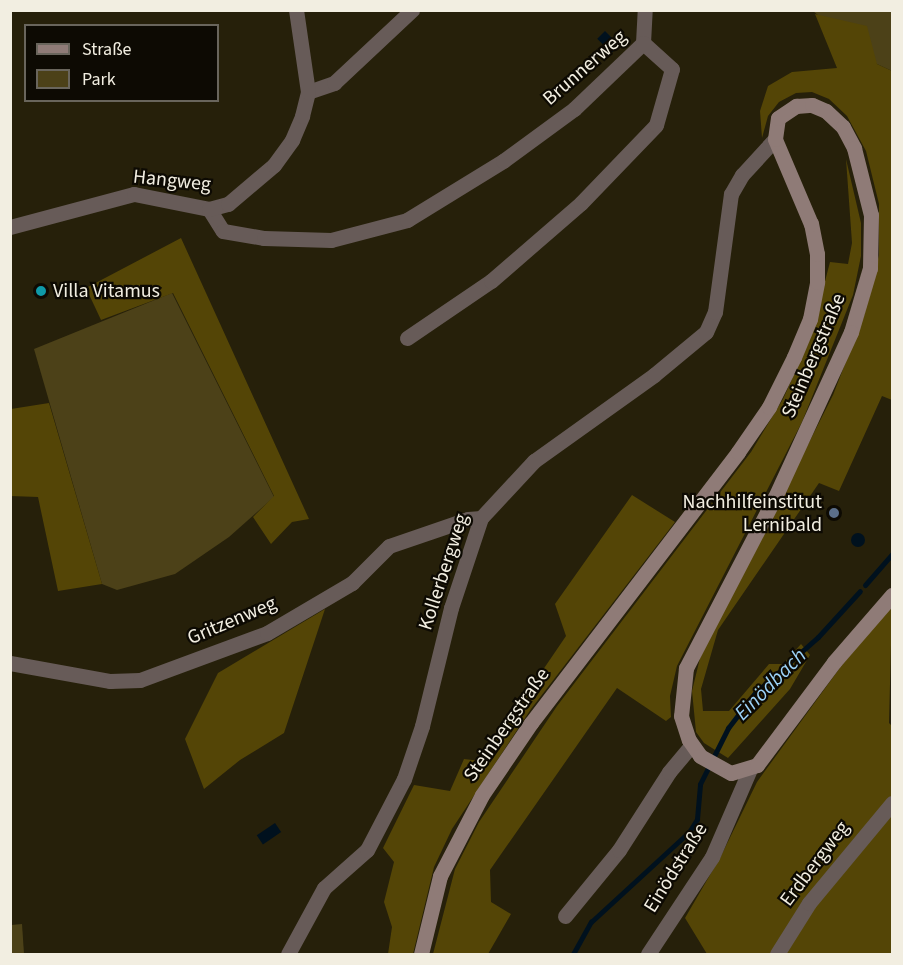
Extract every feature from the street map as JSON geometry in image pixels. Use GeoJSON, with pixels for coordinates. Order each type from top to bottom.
{"type":"FeatureCollection","features":[{"type":"Feature","properties":{"kind":"main road","name":"Steinbergstraße"},"geometry":{"type":"LineString","coordinates":[[421,954],[440,876],[482,795],[531,723],[738,452],[769,407],[794,357],[810,319],[817,282],[817,254],[811,224],[775,139],[778,118],[796,106],[819,108],[843,127],[862,170],[871,215],[870,268],[851,332],[790,466],[686,668],[681,716],[696,751]]}},
{"type":"Feature","properties":{"kind":"main road"},"geometry":{"type":"LineString","coordinates":[[696,751],[730,773],[750,769],[766,754],[834,662],[892,596]]}},
{"type":"Feature","properties":{"kind":"street","name":"Hangweg"},"geometry":{"type":"LineString","coordinates":[[10,227],[134,194],[208,209],[228,204],[274,165],[292,140],[308,92],[296,10]]}},
{"type":"Feature","properties":{"kind":"street"},"geometry":{"type":"LineString","coordinates":[[308,92],[334,83],[412,10]]}},
{"type":"Feature","properties":{"kind":"street"},"geometry":{"type":"LineString","coordinates":[[643,43],[645,10]]}},
{"type":"Feature","properties":{"kind":"street","name":"Brunnerweg"},"geometry":{"type":"LineString","coordinates":[[208,209],[223,231],[264,238],[331,240],[407,220],[503,161],[574,109],[643,43],[672,69],[656,125],[581,202],[491,281],[407,338]]}},
{"type":"Feature","properties":{"kind":"street","name":"Kollerbergweg"},"geometry":{"type":"LineString","coordinates":[[288,954],[324,888],[367,850],[400,789],[422,726],[451,608],[481,518],[534,461],[654,375],[706,332],[715,312],[731,194],[742,175],[775,139]]}},
{"type":"Feature","properties":{"kind":"street","name":"Gritzenweg"},"geometry":{"type":"LineString","coordinates":[[10,663],[110,681],[140,680],[267,633],[352,583],[389,546],[468,519],[481,518]]}},
{"type":"Feature","properties":{"kind":"street"},"geometry":{"type":"LineString","coordinates":[[565,916],[619,850],[669,772],[696,751]]}},
{"type":"Feature","properties":{"kind":"street","name":"Einödstraße"},"geometry":{"type":"LineString","coordinates":[[648,954],[712,857],[750,769]]}},
{"type":"Feature","properties":{"kind":"street","name":"Erdbergweg"},"geometry":{"type":"LineString","coordinates":[[777,954],[809,903],[892,803]]}},
{"type":"Feature","properties":{"kind":"green space"},"geometry":{"type":"Polygon","coordinates":[[[813,11],[892,11],[892,71],[877,64],[813,11]]]}},
{"type":"Feature","properties":{"kind":"green space"},"geometry":{"type":"Polygon","coordinates":[[[172,293],[274,497],[229,537],[175,574],[117,590],[102,584],[34,349],[172,293]]]}},
{"type":"Feature","properties":{"kind":"green space"},"geometry":{"type":"Polygon","coordinates":[[[22,924],[24,954],[11,954],[11,925],[22,924]]]}},
{"type":"Feature","properties":{"kind":"shaded area"},"geometry":{"type":"Polygon","coordinates":[[[815,14],[867,26],[877,64],[892,71],[892,400],[882,396],[839,491],[819,483],[718,630],[701,689],[703,711],[729,711],[769,664],[783,664],[801,644],[810,655],[790,689],[728,758],[704,743],[696,732],[692,691],[700,658],[833,395],[864,315],[879,255],[879,204],[866,151],[847,116],[829,99],[812,92],[796,93],[779,102],[768,116],[762,138],[760,111],[768,86],[792,72],[837,68],[815,14]]]}},
{"type":"Feature","properties":{"kind":"shaded area"},"geometry":{"type":"Polygon","coordinates":[[[846,159],[861,223],[861,256],[853,295],[802,422],[677,666],[670,696],[671,717],[666,721],[617,688],[490,870],[491,902],[511,914],[488,954],[433,954],[455,869],[479,822],[557,706],[751,452],[783,399],[810,339],[830,262],[848,264],[852,243],[846,159]]]}},
{"type":"Feature","properties":{"kind":"shaded area"},"geometry":{"type":"Polygon","coordinates":[[[181,238],[309,519],[292,522],[271,544],[253,517],[274,496],[173,293],[101,320],[86,288],[181,238]]]}},
{"type":"Feature","properties":{"kind":"shaded area"},"geometry":{"type":"Polygon","coordinates":[[[49,403],[102,584],[58,591],[38,497],[10,496],[11,409],[49,403]]]}},
{"type":"Feature","properties":{"kind":"shaded area"},"geometry":{"type":"Polygon","coordinates":[[[632,495],[675,522],[531,709],[452,829],[434,867],[413,954],[388,954],[392,927],[384,902],[394,862],[383,848],[414,785],[450,791],[464,759],[481,761],[566,636],[555,604],[632,495]]]}},
{"type":"Feature","properties":{"kind":"shaded area"},"geometry":{"type":"Polygon","coordinates":[[[892,606],[889,723],[892,726],[892,954],[707,954],[685,918],[721,856],[757,782],[842,665],[892,606]]]}},
{"type":"Feature","properties":{"kind":"shaded area"},"geometry":{"type":"Polygon","coordinates":[[[325,609],[284,733],[240,760],[204,789],[185,739],[218,673],[325,609]]]}},
{"type":"Feature","properties":{"kind":"water"},"geometry":{"type":"Polygon","coordinates":[[[605,31],[619,45],[611,53],[597,39],[605,31]]]}},
{"type":"Feature","properties":{"kind":"water"},"geometry":{"type":"Polygon","coordinates":[[[855,533],[861,533],[865,540],[861,547],[855,547],[851,543],[851,537],[855,533]]]}},
{"type":"Feature","properties":{"kind":"water"},"geometry":{"type":"Polygon","coordinates":[[[275,823],[281,832],[263,844],[257,835],[275,823]]]}},
{"type":"Feature","properties":{"kind":"waterway","name":"Einödbach"},"geometry":{"type":"LineString","coordinates":[[865,585],[892,554]]}},
{"type":"Feature","properties":{"kind":"waterway","name":"Einödbach"},"geometry":{"type":"LineString","coordinates":[[573,954],[591,922],[689,832],[697,819],[700,784],[728,728],[755,693],[818,637],[860,591]]}},
{"type":"Feature","properties":{"kind":"place","name":"Villa Vitamus"},"geometry":{"type":"Point","coordinates":[41,291]}},
{"type":"Feature","properties":{"kind":"place","name":"Nachhilfeinstitut Lernibald"},"geometry":{"type":"Point","coordinates":[834,513]}}]}
